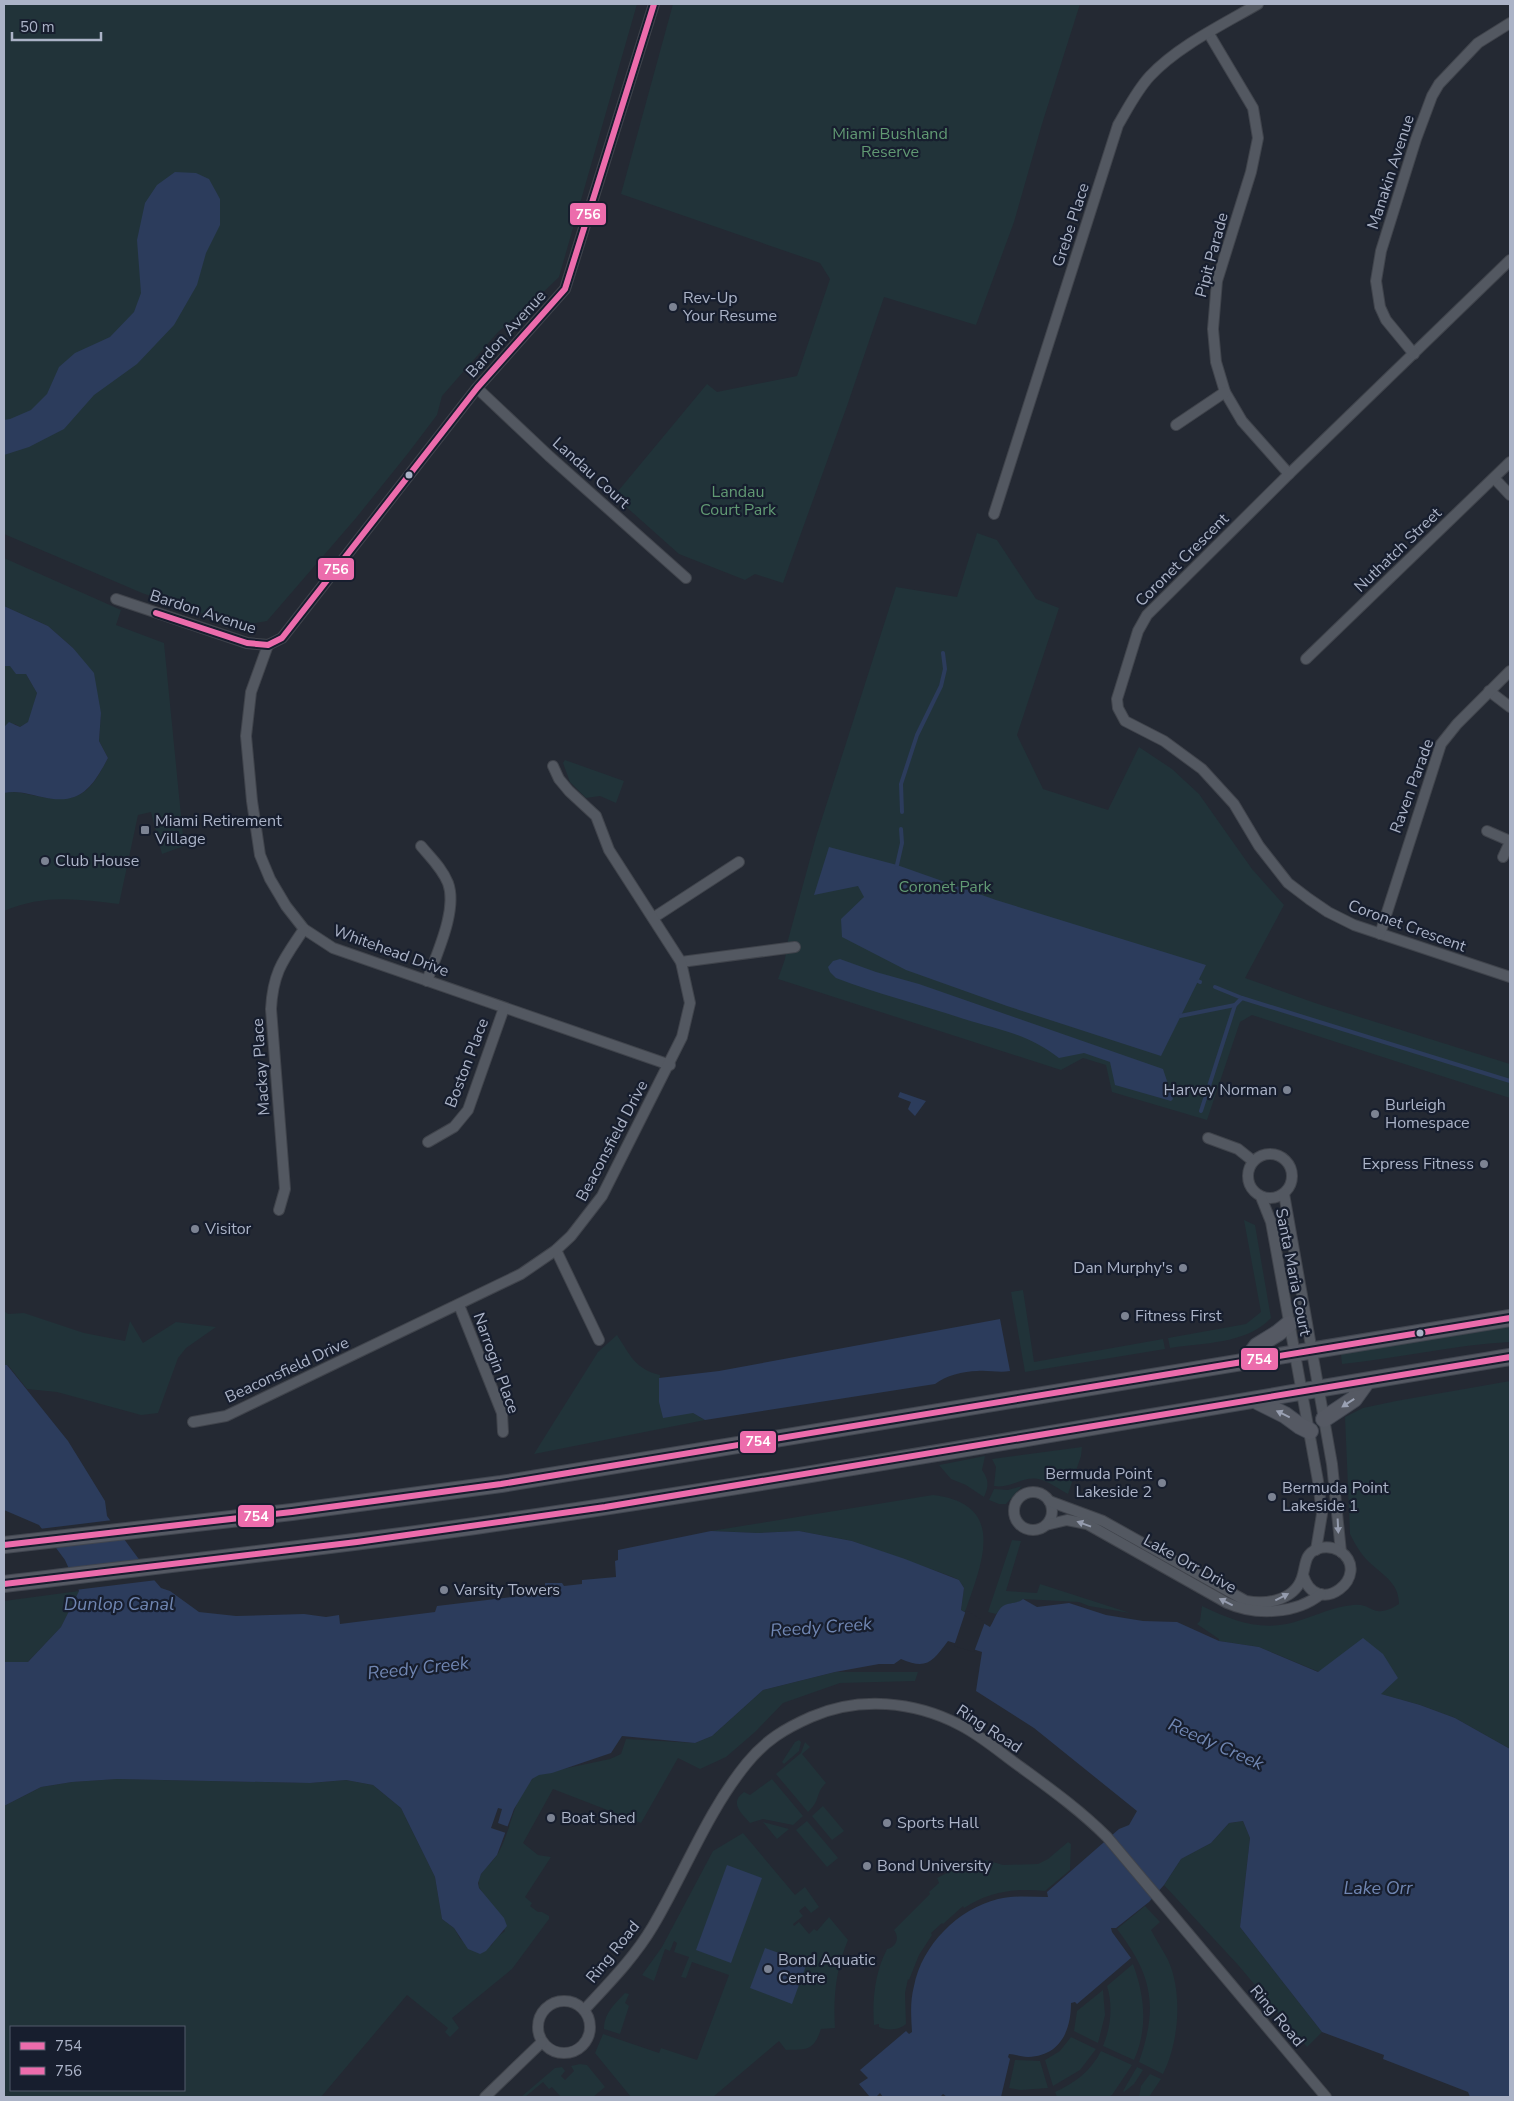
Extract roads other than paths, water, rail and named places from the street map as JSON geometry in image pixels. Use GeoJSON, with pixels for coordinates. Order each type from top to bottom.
{"type":"FeatureCollection","features":[{"type":"Feature","properties":{"kind":"main road"},"geometry":{"type":"LineString","coordinates":[[4,1546],[302,1511],[501,1484],[1510,1318]]}},
{"type":"Feature","properties":{"kind":"main road"},"geometry":{"type":"LineString","coordinates":[[1246,1362],[1257,1346],[1278,1333],[1288,1324]]}},
{"type":"Feature","properties":{"kind":"main road"},"geometry":{"type":"LineString","coordinates":[[4,1584],[338,1544],[504,1521],[1510,1357]]}},
{"type":"Feature","properties":{"kind":"main road"},"geometry":{"type":"LineString","coordinates":[[1324,1420],[1354,1399],[1367,1381]]}},
{"type":"Feature","properties":{"kind":"main road"},"geometry":{"type":"LineString","coordinates":[[1255,1400],[1290,1417],[1300,1426],[1310,1431]]}},
{"type":"Feature","properties":{"kind":"street","name":"Bardon Avenue"},"geometry":{"type":"LineString","coordinates":[[116,599],[247,643],[268,644],[282,638],[477,388],[565,289],[654,4]]}},
{"type":"Feature","properties":{"kind":"street","name":"Grebe Place"},"geometry":{"type":"LineString","coordinates":[[994,514],[1118,125],[1134,97],[1167,59],[1258,4]]}},
{"type":"Feature","properties":{"kind":"street","name":"Manakin Avenue"},"geometry":{"type":"LineString","coordinates":[[1414,354],[1386,320],[1380,307],[1376,281],[1381,251],[1416,139],[1432,96],[1439,84],[1478,43],[1510,23]]}},
{"type":"Feature","properties":{"kind":"street","name":"Pipit Parade"},"geometry":{"type":"LineString","coordinates":[[1209,34],[1253,108],[1258,138],[1251,172],[1217,282],[1214,304],[1215,353],[1225,392],[1242,421],[1289,474]]}},
{"type":"Feature","properties":{"kind":"street","name":"Coronet Crescent"},"geometry":{"type":"LineString","coordinates":[[1510,260],[1289,474],[1147,615],[1138,631],[1117,699],[1118,708],[1126,721],[1164,741],[1202,769],[1234,804],[1259,846],[1288,883],[1328,912],[1354,925],[1510,977]]}},
{"type":"Feature","properties":{"kind":"street","name":"Landau Court"},"geometry":{"type":"LineString","coordinates":[[477,388],[563,469],[686,578]]}},
{"type":"Feature","properties":{"kind":"street"},"geometry":{"type":"LineString","coordinates":[[1176,425],[1225,392]]}},
{"type":"Feature","properties":{"kind":"street","name":"Nuthatch Street"},"geometry":{"type":"LineString","coordinates":[[1306,659],[1510,462]]}},
{"type":"Feature","properties":{"kind":"street"},"geometry":{"type":"LineString","coordinates":[[1494,478],[1510,495]]}},
{"type":"Feature","properties":{"kind":"street","name":"Whitehead Drive"},"geometry":{"type":"LineString","coordinates":[[268,644],[251,692],[246,736],[252,801],[260,855],[270,879],[286,906],[304,929],[333,948],[670,1065]]}},
{"type":"Feature","properties":{"kind":"street","name":"Raven Parade"},"geometry":{"type":"LineString","coordinates":[[1380,934],[1441,744],[1457,724],[1510,671]]}},
{"type":"Feature","properties":{"kind":"street"},"geometry":{"type":"LineString","coordinates":[[1489,691],[1510,706]]}},
{"type":"Feature","properties":{"kind":"street","name":"Beaconsfield Drive"},"geometry":{"type":"LineString","coordinates":[[194,1422],[226,1416],[521,1274],[556,1250],[587,1218],[602,1196],[670,1065],[682,1037],[690,1003],[681,962],[609,850],[596,816],[569,791],[559,779],[554,766]]}},
{"type":"Feature","properties":{"kind":"street"},"geometry":{"type":"LineString","coordinates":[[1487,831],[1510,842],[1503,857]]}},
{"type":"Feature","properties":{"kind":"street"},"geometry":{"type":"LineString","coordinates":[[421,846],[438,864],[448,883],[450,893],[448,918],[427,981]]}},
{"type":"Feature","properties":{"kind":"street"},"geometry":{"type":"LineString","coordinates":[[653,918],[740,862]]}},
{"type":"Feature","properties":{"kind":"street","name":"Mackay Place"},"geometry":{"type":"LineString","coordinates":[[279,1210],[285,1189],[271,1009],[272,987],[278,967],[304,929]]}},
{"type":"Feature","properties":{"kind":"street"},"geometry":{"type":"LineString","coordinates":[[681,962],[795,947]]}},
{"type":"Feature","properties":{"kind":"street","name":"Boston Place"},"geometry":{"type":"LineString","coordinates":[[428,1142],[454,1127],[468,1110],[504,1008]]}},
{"type":"Feature","properties":{"kind":"street"},"geometry":{"type":"LineString","coordinates":[[1208,1138],[1238,1149],[1253,1161]]}},
{"type":"Feature","properties":{"kind":"street"},"geometry":{"type":"LineString","coordinates":[[1265,1154],[1279,1155],[1285,1159],[1289,1163],[1293,1175],[1289,1189],[1284,1194],[1273,1199],[1256,1194],[1248,1183],[1248,1171],[1253,1161],[1265,1154]]}},
{"type":"Feature","properties":{"kind":"street","name":"Santa Maria Court"},"geometry":{"type":"LineString","coordinates":[[1284,1194],[1312,1350]]}},
{"type":"Feature","properties":{"kind":"street","name":"Santa Maria Court"},"geometry":{"type":"LineString","coordinates":[[1262,1197],[1271,1222],[1294,1353]]}},
{"type":"Feature","properties":{"kind":"street"},"geometry":{"type":"LineString","coordinates":[[556,1250],[599,1340]]}},
{"type":"Feature","properties":{"kind":"street","name":"Narrogin Place"},"geometry":{"type":"LineString","coordinates":[[459,1305],[502,1413],[503,1432]]}},
{"type":"Feature","properties":{"kind":"street"},"geometry":{"type":"LineString","coordinates":[[1312,1350],[1310,1431],[1322,1514],[1316,1550]]}},
{"type":"Feature","properties":{"kind":"street"},"geometry":{"type":"LineString","coordinates":[[1294,1353],[1324,1420],[1336,1494],[1341,1552],[1349,1564],[1349,1577],[1346,1583],[1336,1592],[1321,1594],[1309,1587],[1303,1575],[1305,1560],[1316,1550],[1329,1547],[1341,1552]]}},
{"type":"Feature","properties":{"kind":"street"},"geometry":{"type":"LineString","coordinates":[[1027,1493],[1040,1493],[1049,1501],[1052,1513],[1046,1525],[1036,1530],[1024,1528],[1016,1521],[1014,1511],[1017,1500],[1027,1493]]}},
{"type":"Feature","properties":{"kind":"street","name":"Lake Orr Drive"},"geometry":{"type":"LineString","coordinates":[[1049,1501],[1103,1521],[1246,1600],[1262,1603],[1276,1601],[1294,1590],[1303,1575]]}},
{"type":"Feature","properties":{"kind":"street","name":"Lake Orr Drive"},"geometry":{"type":"LineString","coordinates":[[1046,1525],[1067,1520],[1087,1524],[1227,1603],[1242,1609],[1264,1612],[1286,1609],[1313,1601],[1321,1594]]}},
{"type":"Feature","properties":{"kind":"street","name":"Ring Road"},"geometry":{"type":"LineString","coordinates":[[584,2010],[627,1964],[653,1926],[710,1818],[748,1762],[774,1736],[828,1710],[868,1705],[899,1704],[926,1711],[961,1725],[1084,1814],[1107,1837],[1326,2097]]}},
{"type":"Feature","properties":{"kind":"street"},"geometry":{"type":"LineString","coordinates":[[568,2002],[577,2004],[584,2010],[589,2024],[589,2033],[579,2048],[566,2053],[556,2052],[542,2042],[538,2027],[540,2018],[544,2010],[551,2004],[568,2002]]}},
{"type":"Feature","properties":{"kind":"street"},"geometry":{"type":"LineString","coordinates":[[485,2097],[542,2042]]}},
{"type":"Feature","properties":{"kind":"water"},"geometry":{"type":"Polygon","coordinates":[[[175,172],[196,173],[209,179],[220,199],[220,225],[206,253],[197,285],[174,325],[137,364],[94,395],[64,429],[29,447],[4,455],[4,420],[31,410],[47,394],[59,367],[75,353],[110,337],[134,312],[141,293],[137,240],[145,203],[157,185],[175,172]]]}},
{"type":"Feature","properties":{"kind":"water"},"geometry":{"type":"Polygon","coordinates":[[[4,606],[48,626],[73,648],[94,673],[101,713],[99,741],[108,758],[90,786],[75,797],[55,799],[18,792],[4,793],[4,727],[9,722],[20,727],[28,722],[37,693],[26,674],[16,674],[10,666],[4,666],[4,606]]]}},
{"type":"Feature","properties":{"kind":"water"},"geometry":{"type":"Polygon","coordinates":[[[829,847],[897,865],[996,900],[1206,965],[1161,1056],[1007,1006],[906,970],[842,937],[841,919],[864,897],[858,886],[814,895],[829,847]]]}},
{"type":"Feature","properties":{"kind":"water"},"geometry":{"type":"Polygon","coordinates":[[[840,959],[876,972],[919,984],[1163,1069],[1173,1099],[1171,1101],[1115,1085],[1110,1062],[1084,1053],[1059,1058],[1025,1038],[836,978],[828,967],[833,961],[840,959]]]}},
{"type":"Feature","properties":{"kind":"water"},"geometry":{"type":"Polygon","coordinates":[[[900,1092],[926,1101],[915,1116],[908,1109],[911,1102],[898,1097],[900,1092]]]}},
{"type":"Feature","properties":{"kind":"water"},"geometry":{"type":"Polygon","coordinates":[[[1000,1319],[1010,1371],[966,1372],[949,1376],[935,1384],[705,1420],[693,1413],[663,1418],[659,1402],[659,1378],[719,1371],[1000,1319]]]}},
{"type":"Feature","properties":{"kind":"water","name":"Lake Orr"},"geometry":{"type":"Polygon","coordinates":[[[4,1365],[7,1365],[68,1441],[105,1501],[107,1516],[155,1581],[161,1588],[170,1591],[199,1612],[236,1616],[304,1614],[326,1617],[339,1615],[340,1624],[435,1612],[437,1606],[545,1593],[545,1583],[562,1583],[564,1586],[582,1584],[582,1580],[616,1577],[615,1561],[618,1560],[618,1550],[711,1531],[758,1533],[799,1531],[852,1541],[959,1580],[964,1588],[961,1610],[990,1627],[1003,1606],[1023,1599],[1037,1607],[1069,1603],[1106,1615],[1143,1621],[1177,1622],[1219,1641],[1259,1647],[1318,1672],[1363,1638],[1383,1654],[1398,1678],[1381,1694],[1420,1705],[1455,1718],[1510,1749],[1510,2097],[1470,2097],[1468,2092],[1383,2059],[1384,2055],[1322,2032],[1240,1927],[1250,1838],[1243,1821],[1229,1823],[1211,1843],[1181,1859],[1164,1885],[1149,1902],[1116,1928],[1111,1928],[1131,1958],[1077,2004],[1075,2002],[1071,2003],[1066,2032],[1056,2047],[1039,2056],[1025,2057],[1009,2054],[1008,2057],[1010,2059],[1001,2097],[947,2097],[943,2094],[940,2097],[883,2097],[880,2093],[876,2097],[870,2097],[859,2084],[868,2078],[860,2070],[906,2031],[909,2034],[912,2032],[912,1997],[918,1971],[934,1943],[944,1931],[969,1911],[998,1899],[1048,1897],[1047,1892],[1119,1829],[1129,1825],[1137,1811],[1034,1728],[976,1691],[982,1652],[948,1641],[933,1659],[923,1664],[901,1659],[894,1664],[879,1664],[835,1672],[763,1690],[712,1736],[695,1743],[622,1736],[611,1753],[552,1773],[539,1775],[532,1779],[514,1809],[497,1855],[481,1874],[478,1883],[479,1888],[504,1918],[507,1926],[486,1951],[480,1954],[468,1949],[454,1928],[442,1919],[435,1877],[401,1808],[373,1785],[346,1780],[310,1783],[117,1779],[72,1782],[41,1787],[4,1806],[4,1662],[28,1662],[61,1627],[79,1591],[65,1560],[39,1525],[4,1510],[4,1365]]]}},
{"type":"Feature","properties":{"kind":"water"},"geometry":{"type":"Polygon","coordinates":[[[727,1865],[762,1878],[731,1963],[696,1950],[727,1865]]]}},
{"type":"Feature","properties":{"kind":"water"},"geometry":{"type":"Polygon","coordinates":[[[765,1948],[807,1963],[792,2004],[750,1988],[765,1948]]]}},
{"type":"Feature","properties":{"kind":"waterway"},"geometry":{"type":"LineString","coordinates":[[902,812],[901,784],[917,735],[941,686],[945,669],[943,653]]}},
{"type":"Feature","properties":{"kind":"waterway"},"geometry":{"type":"LineString","coordinates":[[897,865],[902,843],[901,829]]}},
{"type":"Feature","properties":{"kind":"waterway"},"geometry":{"type":"LineString","coordinates":[[1215,987],[1242,998]]}},
{"type":"Feature","properties":{"kind":"waterway"},"geometry":{"type":"LineString","coordinates":[[1201,1111],[1235,1005],[1242,998],[1510,1081]]}},
{"type":"Feature","properties":{"kind":"waterway"},"geometry":{"type":"LineString","coordinates":[[1180,1016],[1235,1005]]}},
{"type":"Feature","properties":{"kind":"waterway"},"geometry":{"type":"LineString","coordinates":[[1187,1088],[1207,1092]]}},
{"type":"Feature","properties":{"kind":"place","name":"Rev-Up Your Resume"},"geometry":{"type":"Point","coordinates":[673,307]}},
{"type":"Feature","properties":{"kind":"place","name":"Miami Retirement Village"},"geometry":{"type":"Point","coordinates":[145,830]}},
{"type":"Feature","properties":{"kind":"place","name":"Club House"},"geometry":{"type":"Point","coordinates":[45,861]}},
{"type":"Feature","properties":{"kind":"place","name":"Harvey Norman"},"geometry":{"type":"Point","coordinates":[1287,1090]}},
{"type":"Feature","properties":{"kind":"place","name":"Burleigh Homespace"},"geometry":{"type":"Point","coordinates":[1375,1114]}},
{"type":"Feature","properties":{"kind":"place","name":"Express Fitness"},"geometry":{"type":"Point","coordinates":[1484,1164]}},
{"type":"Feature","properties":{"kind":"place","name":"Visitor"},"geometry":{"type":"Point","coordinates":[195,1229]}},
{"type":"Feature","properties":{"kind":"place","name":"Dan Murphy's"},"geometry":{"type":"Point","coordinates":[1183,1268]}},
{"type":"Feature","properties":{"kind":"place","name":"Fitness First"},"geometry":{"type":"Point","coordinates":[1125,1316]}},
{"type":"Feature","properties":{"kind":"place","name":"Bermuda Point Lakeside 2"},"geometry":{"type":"Point","coordinates":[1162,1483]}},
{"type":"Feature","properties":{"kind":"place","name":"Bermuda Point Lakeside 1"},"geometry":{"type":"Point","coordinates":[1272,1497]}},
{"type":"Feature","properties":{"kind":"place","name":"Varsity Towers"},"geometry":{"type":"Point","coordinates":[444,1590]}},
{"type":"Feature","properties":{"kind":"place","name":"Boat Shed"},"geometry":{"type":"Point","coordinates":[551,1818]}},
{"type":"Feature","properties":{"kind":"place","name":"Sports Hall"},"geometry":{"type":"Point","coordinates":[887,1823]}},
{"type":"Feature","properties":{"kind":"place","name":"Bond University"},"geometry":{"type":"Point","coordinates":[867,1866]}},
{"type":"Feature","properties":{"kind":"place","name":"Bond Aquatic Centre"},"geometry":{"type":"Point","coordinates":[768,1969]}},
{"type":"Feature","properties":{"kind":"park label","name":"Miami Bushland Reserve"},"geometry":{"type":"Point","coordinates":[890,143]}},
{"type":"Feature","properties":{"kind":"park label","name":"Landau Court Park"},"geometry":{"type":"Point","coordinates":[738,501]}},
{"type":"Feature","properties":{"kind":"park label","name":"Coronet Park"},"geometry":{"type":"Point","coordinates":[945,887]}},
{"type":"Feature","properties":{"kind":"water label","name":"Dunlop Canal"},"geometry":{"type":"Point","coordinates":[119,1604]}},
{"type":"Feature","properties":{"kind":"water label","name":"Reedy Creek"},"geometry":{"type":"Point","coordinates":[821,1627]}},
{"type":"Feature","properties":{"kind":"water label","name":"Reedy Creek"},"geometry":{"type":"Point","coordinates":[418,1668]}},
{"type":"Feature","properties":{"kind":"water label","name":"Reedy Creek"},"geometry":{"type":"Point","coordinates":[1216,1744]}}]}
